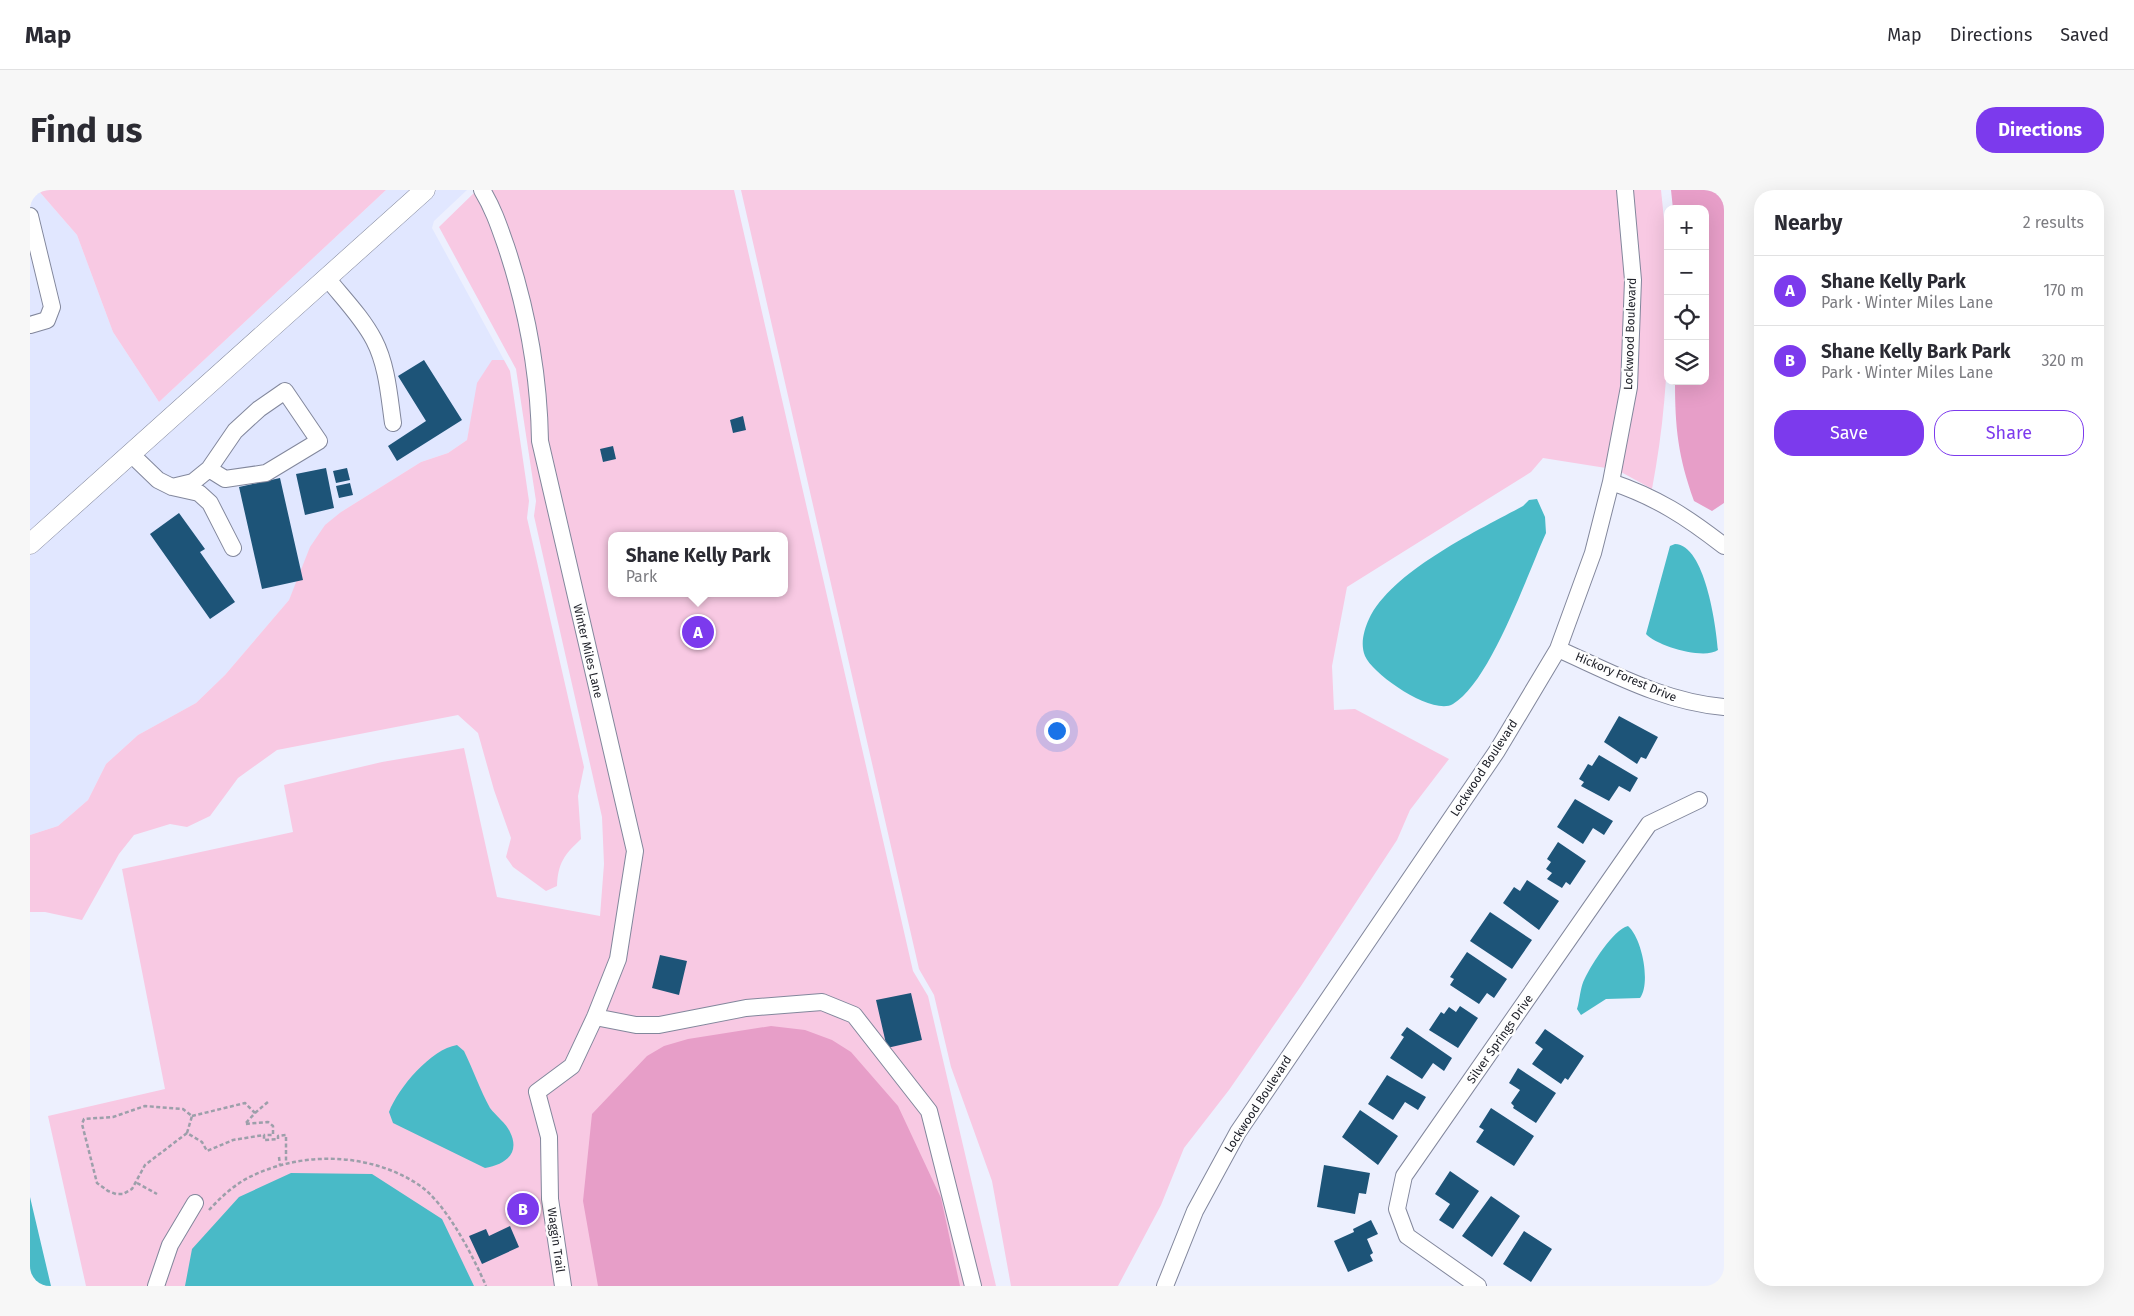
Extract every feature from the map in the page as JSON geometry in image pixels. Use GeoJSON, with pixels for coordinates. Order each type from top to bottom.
{"type":"FeatureCollection","features":[{"type":"Feature","properties":{"kind":"main road"},"geometry":{"type":"LineString","coordinates":[[30,544],[425,190]]}},
{"type":"Feature","properties":{"kind":"street","name":"Winter Miles Lane"},"geometry":{"type":"LineString","coordinates":[[482,190],[492,206],[516,276],[536,372],[540,441],[635,851],[618,959],[595,1017],[572,1066],[537,1092]]}},
{"type":"Feature","properties":{"kind":"street","name":"Lockwood Boulevard"},"geometry":{"type":"LineString","coordinates":[[1165,1286],[1195,1211],[1238,1132],[1497,751],[1558,648],[1593,553],[1611,482],[1629,387],[1633,280],[1625,190]]}},
{"type":"Feature","properties":{"kind":"street"},"geometry":{"type":"LineString","coordinates":[[30,216],[52,307],[47,320],[30,325]]}},
{"type":"Feature","properties":{"kind":"street"},"geometry":{"type":"LineString","coordinates":[[327,278],[361,320],[374,340],[385,369],[393,423]]}},
{"type":"Feature","properties":{"kind":"street"},"geometry":{"type":"LineString","coordinates":[[172,487],[193,482],[209,468],[235,430],[259,409],[285,391],[319,441],[266,474],[225,479],[209,468]]}},
{"type":"Feature","properties":{"kind":"street"},"geometry":{"type":"LineString","coordinates":[[131,454],[158,480],[172,487],[200,494],[210,503],[233,548]]}},
{"type":"Feature","properties":{"kind":"street"},"geometry":{"type":"LineString","coordinates":[[1611,482],[1644,493],[1675,510],[1724,546]]}},
{"type":"Feature","properties":{"kind":"street","name":"Hickory Forest Drive"},"geometry":{"type":"LineString","coordinates":[[1558,648],[1665,696],[1696,705],[1724,707]]}},
{"type":"Feature","properties":{"kind":"street","name":"Silver Springs Drive"},"geometry":{"type":"LineString","coordinates":[[1478,1286],[1407,1236],[1397,1209],[1404,1176],[1649,824],[1699,800]]}},
{"type":"Feature","properties":{"kind":"street"},"geometry":{"type":"LineString","coordinates":[[595,1017],[636,1025],[659,1025],[746,1008],[822,1002],[854,1015],[929,1111],[973,1286]]}},
{"type":"Feature","properties":{"kind":"street","name":"Waggin Trail"},"geometry":{"type":"LineString","coordinates":[[537,1092],[549,1138],[550,1199],[563,1283]]}},
{"type":"Feature","properties":{"kind":"street"},"geometry":{"type":"LineString","coordinates":[[156,1286],[170,1244],[201,1207]]}},
{"type":"Feature","properties":{"kind":"path"},"geometry":{"type":"LineString","coordinates":[[187,1133],[202,1142],[206,1151],[233,1140],[273,1135],[273,1126],[268,1122],[245,1124],[269,1101]]}},
{"type":"Feature","properties":{"kind":"path"},"geometry":{"type":"LineString","coordinates":[[192,1116],[245,1104],[255,1113]]}},
{"type":"Feature","properties":{"kind":"path"},"geometry":{"type":"LineString","coordinates":[[144,1106],[183,1109],[192,1116],[187,1133],[145,1165],[136,1183],[128,1192],[116,1194],[97,1183],[93,1174],[82,1120],[113,1116],[144,1106]]}},
{"type":"Feature","properties":{"kind":"path"},"geometry":{"type":"LineString","coordinates":[[264,1135],[264,1140],[278,1139],[278,1136],[286,1136],[286,1163]]}},
{"type":"Feature","properties":{"kind":"path"},"geometry":{"type":"LineString","coordinates":[[279,1157],[280,1165]]}},
{"type":"Feature","properties":{"kind":"path"},"geometry":{"type":"LineString","coordinates":[[201,1207],[220,1199],[252,1175],[286,1163],[318,1158],[345,1160],[384,1167],[420,1185],[445,1212],[466,1245],[486,1286]]}},
{"type":"Feature","properties":{"kind":"path"},"geometry":{"type":"LineString","coordinates":[[136,1183],[157,1194]]}},
{"type":"Feature","properties":{"kind":"shaded area"},"geometry":{"type":"Polygon","coordinates":[[[30,190],[38,190],[77,235],[113,332],[159,402],[386,190],[413,190],[30,533],[30,190]]]}},
{"type":"Feature","properties":{"kind":"shaded area"},"geometry":{"type":"Polygon","coordinates":[[[38,190],[386,190],[159,402],[113,332],[77,235],[38,190]]]}},
{"type":"Feature","properties":{"kind":"shaded area"},"geometry":{"type":"Polygon","coordinates":[[[437,190],[467,190],[434,221],[432,228],[504,360],[492,361],[478,383],[467,440],[448,453],[421,462],[341,512],[300,575],[289,600],[225,675],[196,703],[138,735],[106,764],[88,800],[58,826],[30,835],[30,556],[437,190]]]}},
{"type":"Feature","properties":{"kind":"shaded area"},"geometry":{"type":"Polygon","coordinates":[[[477,190],[734,190],[913,971],[928,996],[996,1286],[86,1286],[48,1116],[165,1089],[122,869],[293,832],[284,785],[382,762],[464,748],[497,897],[600,916],[604,864],[602,817],[534,516],[536,501],[516,369],[439,227],[477,190]]]}},
{"type":"Feature","properties":{"kind":"shaded area"},"geometry":{"type":"Polygon","coordinates":[[[741,190],[1617,190],[1625,280],[1622,385],[1606,468],[1543,458],[1531,472],[1347,587],[1332,666],[1334,710],[1355,709],[1449,759],[1410,810],[1397,840],[1301,986],[1229,1090],[1184,1148],[1161,1205],[1118,1286],[1011,1286],[992,1181],[951,1067],[934,995],[919,969],[741,190]]]}},
{"type":"Feature","properties":{"kind":"shaded area"},"geometry":{"type":"Polygon","coordinates":[[[1632,190],[1661,190],[1664,218],[1665,385],[1652,489],[1621,472],[1632,190]]]}},
{"type":"Feature","properties":{"kind":"shaded area"},"geometry":{"type":"Polygon","coordinates":[[[1671,190],[1724,190],[1724,503],[1712,511],[1694,501],[1681,456],[1675,398],[1675,385],[1709,385],[1709,205],[1673,205],[1671,190]]]}},
{"type":"Feature","properties":{"kind":"shaded area"},"geometry":{"type":"Polygon","coordinates":[[[492,360],[504,360],[510,371],[529,501],[527,518],[584,767],[578,796],[581,839],[563,860],[557,886],[546,891],[513,867],[506,857],[511,838],[494,790],[478,733],[458,715],[277,750],[238,778],[210,816],[187,827],[170,824],[134,835],[119,854],[82,920],[45,912],[30,912],[30,835],[58,826],[88,800],[106,764],[138,735],[196,703],[225,675],[289,600],[310,547],[325,525],[341,512],[421,462],[448,453],[467,440],[477,383],[492,360]]]}},
{"type":"Feature","properties":{"kind":"shaded area"},"geometry":{"type":"Polygon","coordinates":[[[771,1026],[805,1030],[832,1040],[851,1052],[898,1106],[941,1198],[960,1286],[598,1286],[583,1201],[592,1114],[647,1056],[664,1046],[688,1039],[771,1026]]]}},
{"type":"Feature","properties":{"kind":"water"},"geometry":{"type":"Polygon","coordinates":[[[1537,499],[1545,517],[1546,533],[1507,626],[1481,674],[1467,692],[1453,704],[1444,706],[1432,704],[1405,692],[1379,673],[1365,656],[1363,642],[1364,632],[1369,619],[1380,601],[1396,585],[1437,554],[1523,506],[1529,500],[1537,499]]]}},
{"type":"Feature","properties":{"kind":"water"},"geometry":{"type":"Polygon","coordinates":[[[1675,544],[1685,548],[1694,557],[1707,588],[1715,623],[1718,650],[1711,653],[1692,652],[1670,647],[1652,639],[1646,634],[1670,546],[1675,544]]]}},
{"type":"Feature","properties":{"kind":"water"},"geometry":{"type":"Polygon","coordinates":[[[1628,926],[1633,932],[1641,950],[1645,972],[1645,982],[1640,998],[1606,999],[1581,1015],[1577,1009],[1585,978],[1598,956],[1610,941],[1622,929],[1628,926]]]}},
{"type":"Feature","properties":{"kind":"water"},"geometry":{"type":"Polygon","coordinates":[[[457,1045],[464,1051],[490,1108],[506,1126],[513,1140],[512,1152],[509,1157],[498,1164],[485,1168],[393,1123],[389,1112],[393,1102],[408,1081],[426,1062],[447,1048],[457,1045]]]}},
{"type":"Feature","properties":{"kind":"water"},"geometry":{"type":"Polygon","coordinates":[[[291,1173],[372,1174],[442,1219],[474,1286],[185,1286],[192,1249],[239,1197],[291,1173]]]}},
{"type":"Feature","properties":{"kind":"water"},"geometry":{"type":"Polygon","coordinates":[[[30,1197],[51,1286],[30,1286],[30,1197]]]}},
{"type":"Feature","properties":{"kind":"building"},"geometry":{"type":"Polygon","coordinates":[[[424,360],[462,420],[397,461],[388,446],[426,421],[398,376],[424,360]]]}},
{"type":"Feature","properties":{"kind":"building"},"geometry":{"type":"Polygon","coordinates":[[[743,416],[746,430],[733,433],[730,420],[743,416]]]}},
{"type":"Feature","properties":{"kind":"building"},"geometry":{"type":"Polygon","coordinates":[[[613,446],[616,459],[603,462],[600,449],[613,446]]]}},
{"type":"Feature","properties":{"kind":"building"},"geometry":{"type":"Polygon","coordinates":[[[326,468],[334,508],[305,515],[296,474],[326,468]]]}},
{"type":"Feature","properties":{"kind":"building"},"geometry":{"type":"Polygon","coordinates":[[[347,468],[350,480],[336,483],[333,471],[347,468]]]}},
{"type":"Feature","properties":{"kind":"building"},"geometry":{"type":"Polygon","coordinates":[[[280,478],[303,580],[262,589],[239,487],[280,478]]]}},
{"type":"Feature","properties":{"kind":"building"},"geometry":{"type":"Polygon","coordinates":[[[350,483],[353,495],[339,498],[336,486],[350,483]]]}},
{"type":"Feature","properties":{"kind":"building"},"geometry":{"type":"Polygon","coordinates":[[[179,513],[205,549],[200,552],[235,602],[210,619],[150,534],[179,513]]]}},
{"type":"Feature","properties":{"kind":"building"},"geometry":{"type":"Polygon","coordinates":[[[1619,716],[1658,737],[1646,759],[1641,757],[1637,764],[1604,742],[1619,716]]]}},
{"type":"Feature","properties":{"kind":"building"},"geometry":{"type":"Polygon","coordinates":[[[1599,755],[1638,778],[1630,792],[1619,786],[1609,801],[1581,786],[1584,782],[1579,779],[1588,764],[1592,766],[1599,755]]]}},
{"type":"Feature","properties":{"kind":"building"},"geometry":{"type":"Polygon","coordinates":[[[1575,799],[1613,821],[1604,835],[1593,828],[1583,844],[1557,827],[1575,799]]]}},
{"type":"Feature","properties":{"kind":"building"},"geometry":{"type":"Polygon","coordinates":[[[1558,842],[1586,861],[1570,885],[1566,882],[1562,888],[1547,879],[1552,873],[1546,869],[1551,862],[1547,859],[1558,842]]]}},
{"type":"Feature","properties":{"kind":"building"},"geometry":{"type":"Polygon","coordinates":[[[1527,880],[1559,901],[1539,930],[1503,903],[1514,887],[1520,891],[1527,880]]]}},
{"type":"Feature","properties":{"kind":"building"},"geometry":{"type":"Polygon","coordinates":[[[1490,912],[1532,940],[1512,969],[1470,941],[1490,912]]]}},
{"type":"Feature","properties":{"kind":"building"},"geometry":{"type":"Polygon","coordinates":[[[1467,952],[1507,979],[1494,998],[1487,993],[1479,1004],[1450,985],[1454,979],[1450,977],[1467,952]]]}},
{"type":"Feature","properties":{"kind":"building"},"geometry":{"type":"Polygon","coordinates":[[[660,955],[687,961],[679,995],[652,988],[660,955]]]}},
{"type":"Feature","properties":{"kind":"building"},"geometry":{"type":"Polygon","coordinates":[[[911,993],[922,1040],[887,1048],[876,1000],[911,993]]]}},
{"type":"Feature","properties":{"kind":"building"},"geometry":{"type":"Polygon","coordinates":[[[1460,1006],[1478,1018],[1458,1048],[1429,1030],[1441,1012],[1444,1014],[1449,1007],[1456,1012],[1460,1006]]]}},
{"type":"Feature","properties":{"kind":"building"},"geometry":{"type":"Polygon","coordinates":[[[1407,1027],[1452,1058],[1444,1071],[1433,1063],[1422,1079],[1390,1058],[1404,1037],[1401,1035],[1407,1027]]]}},
{"type":"Feature","properties":{"kind":"building"},"geometry":{"type":"Polygon","coordinates":[[[1545,1029],[1584,1056],[1568,1080],[1565,1078],[1561,1084],[1532,1064],[1543,1049],[1535,1043],[1545,1029]]]}},
{"type":"Feature","properties":{"kind":"building"},"geometry":{"type":"Polygon","coordinates":[[[1518,1068],[1556,1093],[1536,1123],[1513,1108],[1514,1106],[1511,1103],[1520,1090],[1509,1083],[1518,1068]]]}},
{"type":"Feature","properties":{"kind":"building"},"geometry":{"type":"Polygon","coordinates":[[[1387,1075],[1426,1097],[1418,1110],[1405,1102],[1393,1120],[1368,1104],[1387,1075]]]}},
{"type":"Feature","properties":{"kind":"building"},"geometry":{"type":"Polygon","coordinates":[[[1491,1108],[1534,1136],[1514,1166],[1476,1142],[1484,1130],[1479,1127],[1491,1108]]]}},
{"type":"Feature","properties":{"kind":"building"},"geometry":{"type":"Polygon","coordinates":[[[1360,1110],[1398,1136],[1378,1165],[1342,1137],[1360,1110]]]}},
{"type":"Feature","properties":{"kind":"building"},"geometry":{"type":"Polygon","coordinates":[[[1324,1165],[1370,1173],[1366,1194],[1359,1193],[1355,1214],[1317,1207],[1324,1165]]]}},
{"type":"Feature","properties":{"kind":"building"},"geometry":{"type":"Polygon","coordinates":[[[1450,1171],[1479,1191],[1453,1229],[1439,1220],[1450,1204],[1435,1194],[1450,1171]]]}},
{"type":"Feature","properties":{"kind":"building"},"geometry":{"type":"Polygon","coordinates":[[[1491,1196],[1520,1216],[1492,1257],[1462,1236],[1491,1196]]]}},
{"type":"Feature","properties":{"kind":"building"},"geometry":{"type":"Polygon","coordinates":[[[1371,1220],[1378,1234],[1367,1239],[1373,1253],[1370,1255],[1373,1261],[1348,1272],[1334,1241],[1354,1232],[1353,1229],[1371,1220]]]}},
{"type":"Feature","properties":{"kind":"building"},"geometry":{"type":"Polygon","coordinates":[[[510,1226],[519,1247],[482,1264],[469,1236],[486,1229],[489,1236],[510,1226]]]}},
{"type":"Feature","properties":{"kind":"building"},"geometry":{"type":"Polygon","coordinates":[[[1524,1231],[1552,1249],[1531,1282],[1503,1264],[1524,1231]]]}},
{"type":"Feature","properties":{"kind":"place","name":"Shane Kelly Park"},"geometry":{"type":"Point","coordinates":[698,632]}},
{"type":"Feature","properties":{"kind":"place","name":"Shane Kelly Bark Park"},"geometry":{"type":"Point","coordinates":[523,1209]}}]}
